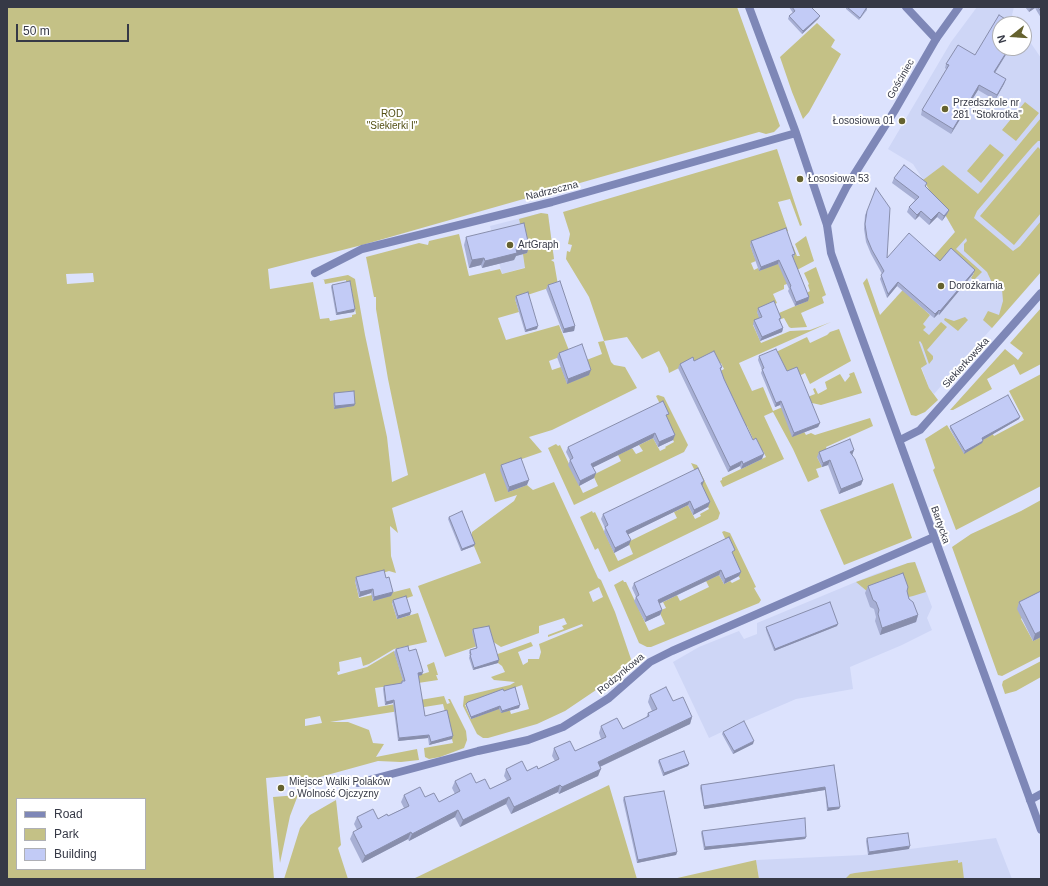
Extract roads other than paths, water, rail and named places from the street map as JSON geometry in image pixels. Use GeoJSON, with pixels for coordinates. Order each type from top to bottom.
{"type":"FeatureCollection","features":[{"type":"Feature","properties":{"kind":"street"},"geometry":{"type":"LineString","coordinates":[[749,7],[796,133],[827,225]]}},
{"type":"Feature","properties":{"kind":"street"},"geometry":{"type":"LineString","coordinates":[[906,7],[936,39]]}},
{"type":"Feature","properties":{"kind":"street","name":"Gościniec"},"geometry":{"type":"LineString","coordinates":[[827,225],[840,197],[895,110],[936,39],[959,7]]}},
{"type":"Feature","properties":{"kind":"street","name":"Nadrzeczna"},"geometry":{"type":"LineString","coordinates":[[315,273],[362,249],[552,202],[796,133]]}},
{"type":"Feature","properties":{"kind":"street","name":"Bartycka"},"geometry":{"type":"LineString","coordinates":[[827,225],[830,253],[900,440],[1041,830]]}},
{"type":"Feature","properties":{"kind":"street","name":"Siekierkowska"},"geometry":{"type":"LineString","coordinates":[[900,440],[920,430],[1041,293]]}},
{"type":"Feature","properties":{"kind":"street","name":"Rodzynkowa"},"geometry":{"type":"LineString","coordinates":[[358,784],[478,751],[528,740],[563,727],[609,698],[650,662],[672,650],[934,537]]}},
{"type":"Feature","properties":{"kind":"street"},"geometry":{"type":"LineString","coordinates":[[1030,800],[1041,794]]}},
{"type":"Feature","properties":{"kind":"place","name":"Przedszkole nr 281 \"Stokrotka\""},"geometry":{"type":"Point","coordinates":[945,109]}},
{"type":"Feature","properties":{"kind":"place","name":"Łososiowa 01"},"geometry":{"type":"Point","coordinates":[902,121]}},
{"type":"Feature","properties":{"kind":"place","name":"Łososiowa 53"},"geometry":{"type":"Point","coordinates":[800,179]}},
{"type":"Feature","properties":{"kind":"place","name":"ArtGraph"},"geometry":{"type":"Point","coordinates":[510,245]}},
{"type":"Feature","properties":{"kind":"place","name":"Dorożkarnia"},"geometry":{"type":"Point","coordinates":[941,286]}},
{"type":"Feature","properties":{"kind":"place","name":"Miejsce Walki Polaków o Wolność Ojczyzny"},"geometry":{"type":"Point","coordinates":[281,788]}},
{"type":"Feature","properties":{"kind":"park label","name":"ROD \"Siekierki I\""},"geometry":{"type":"Point","coordinates":[392,120]}}]}
